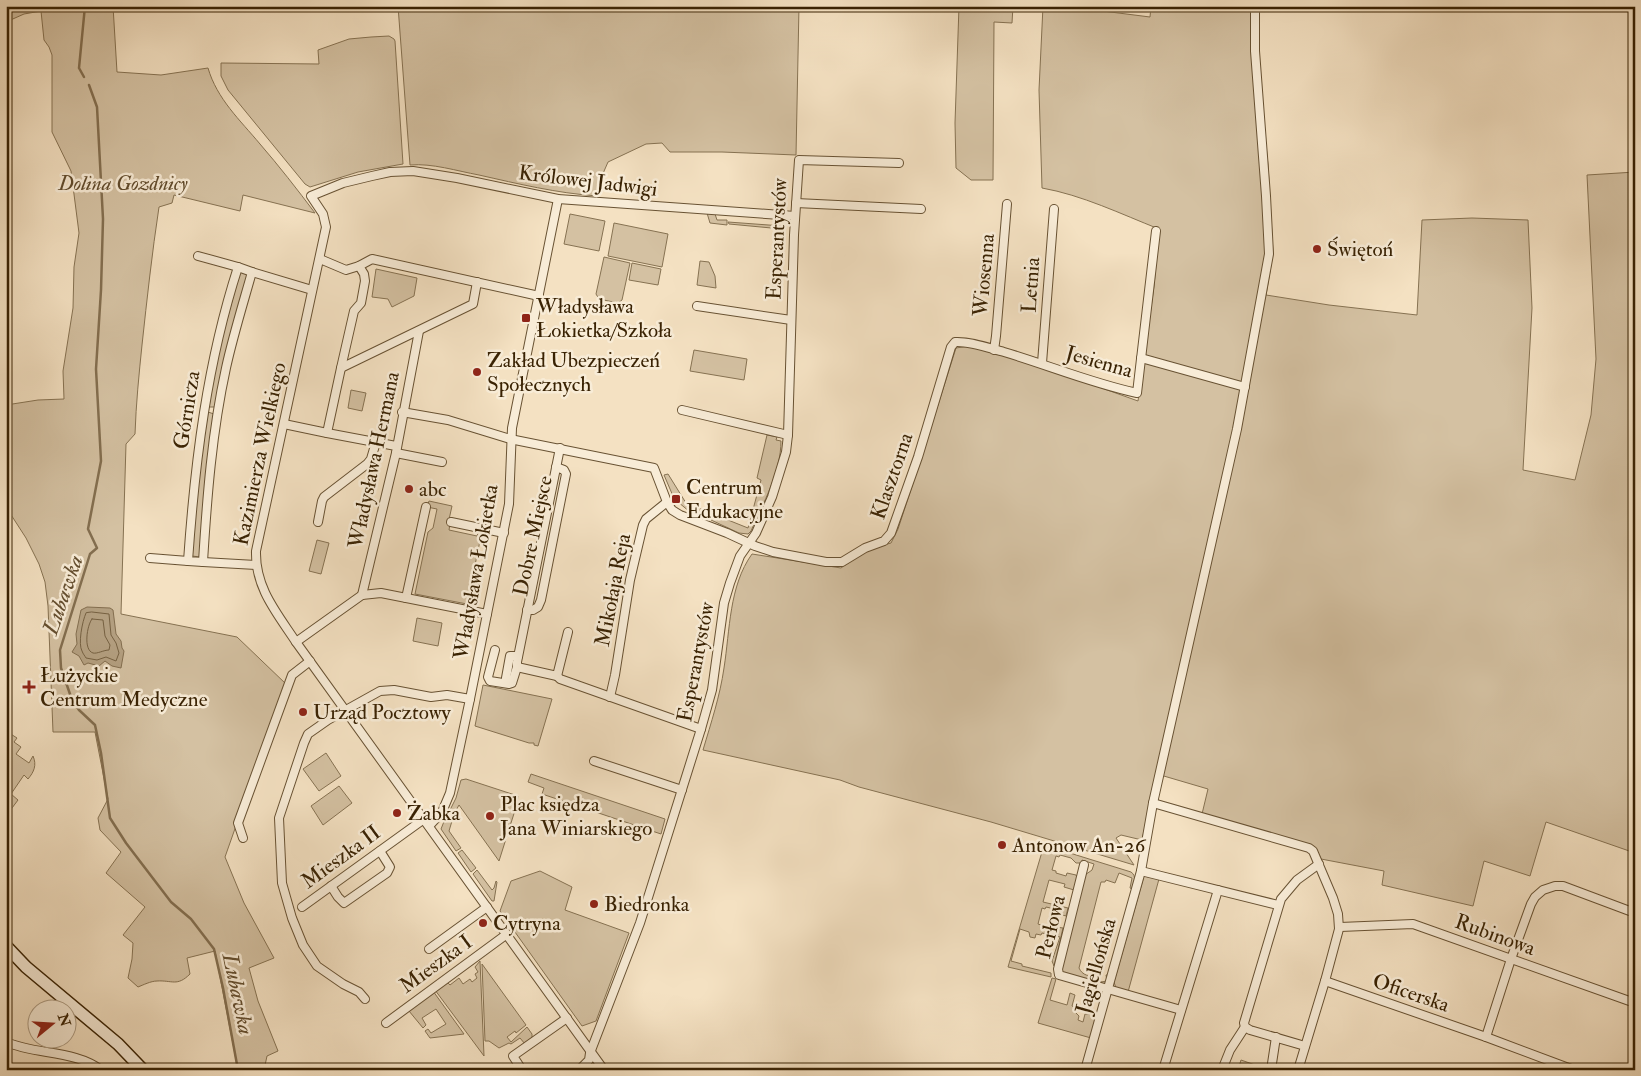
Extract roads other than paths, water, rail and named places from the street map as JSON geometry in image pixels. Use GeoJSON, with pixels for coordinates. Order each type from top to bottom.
{"type":"FeatureCollection","features":[{"type":"Feature","properties":{"kind":"main road"},"geometry":{"type":"LineString","coordinates":[[6,946],[26,967],[118,1044],[143,1070]]}},
{"type":"Feature","properties":{"kind":"street","name":"Jagiellońska"},"geometry":{"type":"LineString","coordinates":[[1086,1070],[1141,872],[1152,804],[1245,387],[1269,248],[1255,50],[1255,6]]}},
{"type":"Feature","properties":{"kind":"street","name":"Esperantystów"},"geometry":{"type":"LineString","coordinates":[[579,1070],[587,1063],[640,922],[682,790],[712,690],[724,603],[730,583],[740,556],[756,533],[786,452],[795,216],[799,160],[899,163]]}},
{"type":"Feature","properties":{"kind":"street","name":"Królowej Jadwigi"},"geometry":{"type":"LineString","coordinates":[[321,191],[381,174],[413,171],[558,199],[795,216]]}},
{"type":"Feature","properties":{"kind":"street","name":"Kazimierza Wielkiego"},"geometry":{"type":"LineString","coordinates":[[321,191],[311,196],[326,220],[326,227],[259,537],[256,566],[264,592],[296,642],[604,1070]]}},
{"type":"Feature","properties":{"kind":"street","name":"Władysława Łokietka"},"geometry":{"type":"LineString","coordinates":[[426,822],[442,812],[450,793],[470,699],[504,533],[510,492],[510,439],[558,199]]}},
{"type":"Feature","properties":{"kind":"street"},"geometry":{"type":"LineString","coordinates":[[796,203],[921,208]]}},
{"type":"Feature","properties":{"kind":"street","name":"Wiosenna"},"geometry":{"type":"LineString","coordinates":[[994,350],[1007,204]]}},
{"type":"Feature","properties":{"kind":"street","name":"Letnia"},"geometry":{"type":"LineString","coordinates":[[1042,363],[1054,209]]}},
{"type":"Feature","properties":{"kind":"street","name":"Jesienna"},"geometry":{"type":"LineString","coordinates":[[955,342],[1042,363],[1112,388],[1136,393],[1156,231]]}},
{"type":"Feature","properties":{"kind":"street"},"geometry":{"type":"LineString","coordinates":[[198,256],[312,290]]}},
{"type":"Feature","properties":{"kind":"street"},"geometry":{"type":"LineString","coordinates":[[320,259],[346,270],[372,260],[539,296]]}},
{"type":"Feature","properties":{"kind":"street"},"geometry":{"type":"LineString","coordinates":[[327,434],[354,311],[362,303],[365,281],[364,274],[359,266]]}},
{"type":"Feature","properties":{"kind":"street","name":"Górnicza"},"geometry":{"type":"LineString","coordinates":[[188,561],[195,473],[203,409],[238,267]]}},
{"type":"Feature","properties":{"kind":"street","name":"Górnicza"},"geometry":{"type":"LineString","coordinates":[[203,562],[207,502],[218,412],[228,360],[252,272]]}},
{"type":"Feature","properties":{"kind":"street","name":"Władysława Hermana"},"geometry":{"type":"LineString","coordinates":[[341,368],[473,304],[477,282]]}},
{"type":"Feature","properties":{"kind":"street","name":"Esperantystów"},"geometry":{"type":"LineString","coordinates":[[697,306],[791,320]]}},
{"type":"Feature","properties":{"kind":"street","name":"Władysława Hermana"},"geometry":{"type":"LineString","coordinates":[[362,595],[396,449],[419,331]]}},
{"type":"Feature","properties":{"kind":"street","name":"Klasztorna"},"geometry":{"type":"LineString","coordinates":[[749,544],[774,552],[838,562],[847,560],[865,548],[887,540],[914,471],[951,347],[955,342]]}},
{"type":"Feature","properties":{"kind":"street"},"geometry":{"type":"LineString","coordinates":[[1141,358],[1245,387]]}},
{"type":"Feature","properties":{"kind":"street"},"geometry":{"type":"LineString","coordinates":[[203,409],[218,412]]}},
{"type":"Feature","properties":{"kind":"street"},"geometry":{"type":"LineString","coordinates":[[682,410],[788,435]]}},
{"type":"Feature","properties":{"kind":"street"},"geometry":{"type":"LineString","coordinates":[[402,412],[448,420],[510,439],[654,468],[666,502],[672,510],[749,544]]}},
{"type":"Feature","properties":{"kind":"street"},"geometry":{"type":"LineString","coordinates":[[284,424],[327,434],[376,442],[442,462]]}},
{"type":"Feature","properties":{"kind":"street"},"geometry":{"type":"LineString","coordinates":[[318,522],[324,497],[367,464],[371,459],[376,442]]}},
{"type":"Feature","properties":{"kind":"street","name":"Dobre Miejsce"},"geometry":{"type":"LineString","coordinates":[[517,667],[560,448]]}},
{"type":"Feature","properties":{"kind":"street","name":"Dobre Miejsce"},"geometry":{"type":"LineString","coordinates":[[527,610],[533,610],[538,607],[541,600],[566,474],[564,470],[556,467]]}},
{"type":"Feature","properties":{"kind":"street","name":"Mikołaja Reja"},"geometry":{"type":"LineString","coordinates":[[610,697],[630,580],[643,525],[666,502]]}},
{"type":"Feature","properties":{"kind":"street"},"geometry":{"type":"LineString","coordinates":[[406,598],[426,507]]}},
{"type":"Feature","properties":{"kind":"street"},"geometry":{"type":"LineString","coordinates":[[451,522],[504,533]]}},
{"type":"Feature","properties":{"kind":"street"},"geometry":{"type":"LineString","coordinates":[[150,558],[256,566]]}},
{"type":"Feature","properties":{"kind":"street"},"geometry":{"type":"LineString","coordinates":[[296,642],[362,595],[381,594],[487,614]]}},
{"type":"Feature","properties":{"kind":"street"},"geometry":{"type":"LineString","coordinates":[[559,677],[568,632]]}},
{"type":"Feature","properties":{"kind":"street"},"geometry":{"type":"LineString","coordinates":[[495,650],[488,676],[490,681],[512,683],[517,667],[559,677],[610,697],[701,728]]}},
{"type":"Feature","properties":{"kind":"street"},"geometry":{"type":"LineString","coordinates":[[506,678],[510,656],[518,656]]}},
{"type":"Feature","properties":{"kind":"street"},"geometry":{"type":"LineString","coordinates":[[242,838],[238,823],[292,675],[310,661]]}},
{"type":"Feature","properties":{"kind":"street"},"geometry":{"type":"LineString","coordinates":[[365,1000],[359,992],[343,984],[317,966],[303,945],[292,918],[282,883],[279,818],[304,743],[308,734],[344,709],[384,690],[399,690],[431,696],[447,694],[470,699]]}},
{"type":"Feature","properties":{"kind":"street"},"geometry":{"type":"LineString","coordinates":[[594,761],[682,790]]}},
{"type":"Feature","properties":{"kind":"street"},"geometry":{"type":"LineString","coordinates":[[1152,804],[1309,848],[1313,851],[1333,898],[1340,927],[1298,1070]]}},
{"type":"Feature","properties":{"kind":"street","name":"Mieszka II"},"geometry":{"type":"LineString","coordinates":[[302,907],[380,851],[426,822]]}},
{"type":"Feature","properties":{"kind":"street"},"geometry":{"type":"LineString","coordinates":[[331,886],[344,903],[387,873],[390,867],[380,851]]}},
{"type":"Feature","properties":{"kind":"street"},"geometry":{"type":"LineString","coordinates":[[1222,1070],[1230,1050],[1245,1027],[1244,1022],[1278,906],[1285,892],[1319,864]]}},
{"type":"Feature","properties":{"kind":"street","name":"Perłowa"},"geometry":{"type":"LineString","coordinates":[[1084,865],[1058,973],[1061,977],[1109,989]]}},
{"type":"Feature","properties":{"kind":"street"},"geometry":{"type":"LineString","coordinates":[[1141,872],[1278,906]]}},
{"type":"Feature","properties":{"kind":"street"},"geometry":{"type":"LineString","coordinates":[[1486,1037],[1531,904],[1535,897],[1543,890],[1555,886],[1566,886],[1635,913]]}},
{"type":"Feature","properties":{"kind":"street"},"geometry":{"type":"LineString","coordinates":[[1163,1070],[1218,890]]}},
{"type":"Feature","properties":{"kind":"street"},"geometry":{"type":"LineString","coordinates":[[429,949],[487,907]]}},
{"type":"Feature","properties":{"kind":"street","name":"Rubinowa"},"geometry":{"type":"LineString","coordinates":[[1340,927],[1413,924],[1635,1003]]}},
{"type":"Feature","properties":{"kind":"street","name":"Mieszka I"},"geometry":{"type":"LineString","coordinates":[[386,1023],[507,934]]}},
{"type":"Feature","properties":{"kind":"street","name":"Oficerska"},"geometry":{"type":"LineString","coordinates":[[1325,982],[1486,1037],[1574,1070]]}},
{"type":"Feature","properties":{"kind":"street"},"geometry":{"type":"LineString","coordinates":[[1109,989],[1181,1010]]}},
{"type":"Feature","properties":{"kind":"street"},"geometry":{"type":"LineString","coordinates":[[522,1070],[512,1056],[567,1018]]}},
{"type":"Feature","properties":{"kind":"street"},"geometry":{"type":"LineString","coordinates":[[1245,1027],[1305,1046]]}},
{"type":"Feature","properties":{"kind":"street"},"geometry":{"type":"LineString","coordinates":[[1271,1070],[1276,1037]]}},
{"type":"Feature","properties":{"kind":"street"},"geometry":{"type":"LineString","coordinates":[[6,1042],[35,1051],[68,1056],[90,1063],[102,1070]]}},
{"type":"Feature","properties":{"kind":"water"},"geometry":{"type":"Polygon","coordinates":[[[87,607],[110,608],[113,610],[116,634],[121,641],[124,651],[121,668],[112,666],[105,661],[99,666],[88,663],[84,665],[79,656],[72,652],[77,644],[76,634],[81,610],[87,607]]]}},
{"type":"Feature","properties":{"kind":"waterway","name":"Lubawka"},"geometry":{"type":"LineString","coordinates":[[84,77],[79,68],[85,6]]}},
{"type":"Feature","properties":{"kind":"waterway","name":"Lubawka"},"geometry":{"type":"LineString","coordinates":[[89,85],[97,107],[103,219],[96,369],[101,461],[88,529],[97,548],[90,554],[60,650],[61,668],[71,697],[79,710],[95,725],[110,818],[126,843],[171,902],[191,919],[214,949],[238,1070]]}},
{"type":"Feature","properties":{"kind":"place","name":"Świętoń"},"geometry":{"type":"Point","coordinates":[1317,249]}},
{"type":"Feature","properties":{"kind":"place","name":"Władysława Łokietka/Szkoła"},"geometry":{"type":"Point","coordinates":[526,318]}},
{"type":"Feature","properties":{"kind":"place","name":"Zakład Ubezpieczeń Społecznych"},"geometry":{"type":"Point","coordinates":[477,372]}},
{"type":"Feature","properties":{"kind":"place","name":"abc"},"geometry":{"type":"Point","coordinates":[409,489]}},
{"type":"Feature","properties":{"kind":"place","name":"Centrum Edukacyjne"},"geometry":{"type":"Point","coordinates":[676,499]}},
{"type":"Feature","properties":{"kind":"place","name":"Łużyckie Centrum Medyczne"},"geometry":{"type":"Point","coordinates":[29,687]}},
{"type":"Feature","properties":{"kind":"place","name":"Urząd Pocztowy"},"geometry":{"type":"Point","coordinates":[303,712]}},
{"type":"Feature","properties":{"kind":"place","name":"Żabka"},"geometry":{"type":"Point","coordinates":[397,813]}},
{"type":"Feature","properties":{"kind":"place","name":"Plac księdza Jana Winiarskiego"},"geometry":{"type":"Point","coordinates":[490,816]}},
{"type":"Feature","properties":{"kind":"place","name":"Antonow An-26"},"geometry":{"type":"Point","coordinates":[1002,845]}},
{"type":"Feature","properties":{"kind":"place","name":"Biedronka"},"geometry":{"type":"Point","coordinates":[594,904]}},
{"type":"Feature","properties":{"kind":"place","name":"Cytryna"},"geometry":{"type":"Point","coordinates":[483,923]}},
{"type":"Feature","properties":{"kind":"park label","name":"Dolina Gozdnicy"},"geometry":{"type":"Point","coordinates":[123,183]}}]}
